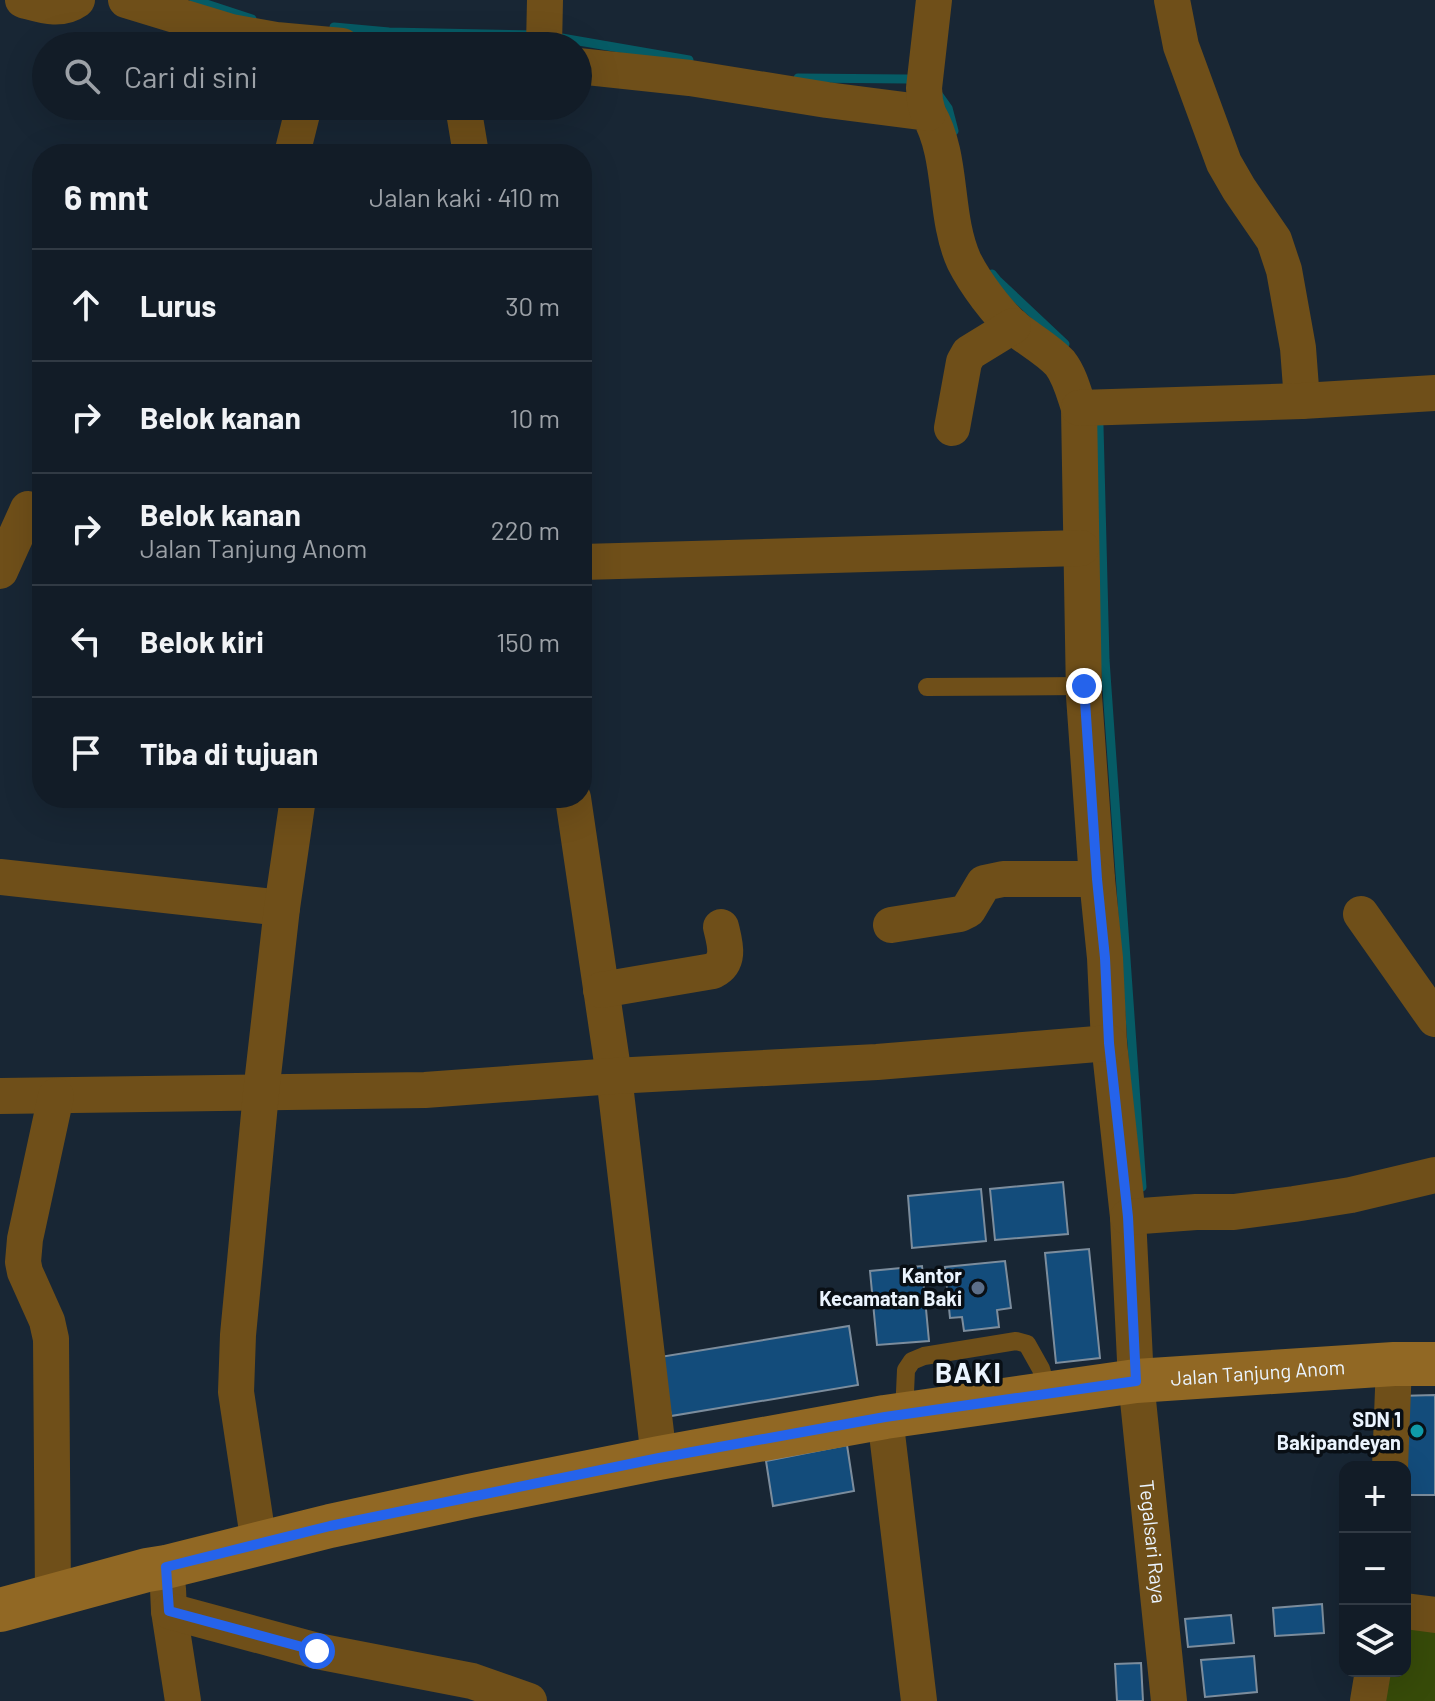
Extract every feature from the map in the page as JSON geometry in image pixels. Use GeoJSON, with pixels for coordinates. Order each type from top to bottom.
{"type":"FeatureCollection","features":[{"type":"Feature","properties":{"kind":"main road","name":"Jalan Tanjung Anom"},"geometry":{"type":"LineString","coordinates":[[0,1610],[147,1570],[330,1526],[659,1458],[895,1416],[1136,1381],[1414,1364]]}},
{"type":"Feature","properties":{"kind":"street"},"geometry":{"type":"LineString","coordinates":[[23,0],[48,7],[71,5],[77,0]]}},
{"type":"Feature","properties":{"kind":"street"},"geometry":{"type":"LineString","coordinates":[[126,0],[190,11],[231,32]]}},
{"type":"Feature","properties":{"kind":"street"},"geometry":{"type":"LineString","coordinates":[[934,0],[926,92],[943,154],[952,224],[965,262],[985,294],[1013,326],[1059,362],[1089,408],[1435,393]]}},
{"type":"Feature","properties":{"kind":"street"},"geometry":{"type":"LineString","coordinates":[[1172,0],[1181,46],[1224,163],[1274,240],[1284,270],[1298,348],[1302,401]]}},
{"type":"Feature","properties":{"kind":"street"},"geometry":{"type":"LineString","coordinates":[[592,68],[690,78],[827,100],[926,92]]}},
{"type":"Feature","properties":{"kind":"street"},"geometry":{"type":"LineString","coordinates":[[294,144],[300,120]]}},
{"type":"Feature","properties":{"kind":"street"},"geometry":{"type":"LineString","coordinates":[[465,120],[469,144]]}},
{"type":"Feature","properties":{"kind":"street"},"geometry":{"type":"LineString","coordinates":[[952,428],[964,362],[969,353],[1013,326]]}},
{"type":"Feature","properties":{"kind":"street","name":"Tegalsari Raya"},"geometry":{"type":"LineString","coordinates":[[1089,408],[1081,548],[1084,686],[1109,1043],[1128,1217],[1136,1381],[1169,1701]]}},
{"type":"Feature","properties":{"kind":"street"},"geometry":{"type":"LineString","coordinates":[[0,571],[23,507]]}},
{"type":"Feature","properties":{"kind":"street"},"geometry":{"type":"LineString","coordinates":[[592,562],[1081,548]]}},
{"type":"Feature","properties":{"kind":"street"},"geometry":{"type":"LineString","coordinates":[[259,1544],[236,1392],[238,1335],[261,1093],[297,808]]}},
{"type":"Feature","properties":{"kind":"street"},"geometry":{"type":"LineString","coordinates":[[574,808],[614,1076],[659,1458]]}},
{"type":"Feature","properties":{"kind":"street"},"geometry":{"type":"LineString","coordinates":[[0,877],[282,908]]}},
{"type":"Feature","properties":{"kind":"street"},"geometry":{"type":"LineString","coordinates":[[891,925],[960,914],[968,910],[984,883],[990,881],[1097,879]]}},
{"type":"Feature","properties":{"kind":"street"},"geometry":{"type":"LineString","coordinates":[[1361,914],[1435,1019]]}},
{"type":"Feature","properties":{"kind":"street"},"geometry":{"type":"LineString","coordinates":[[601,990],[719,968],[724,963],[726,949],[721,927]]}},
{"type":"Feature","properties":{"kind":"street"},"geometry":{"type":"LineString","coordinates":[[0,1096],[425,1090],[877,1062],[1109,1043]]}},
{"type":"Feature","properties":{"kind":"street"},"geometry":{"type":"LineString","coordinates":[[53,1595],[51,1339],[23,1262],[25,1239],[56,1096]]}},
{"type":"Feature","properties":{"kind":"street"},"geometry":{"type":"LineString","coordinates":[[1128,1217],[1234,1212],[1294,1204],[1351,1195],[1435,1175]]}},
{"type":"Feature","properties":{"kind":"street"},"geometry":{"type":"LineString","coordinates":[[1391,1461],[1414,1364]]}},
{"type":"Feature","properties":{"kind":"street"},"geometry":{"type":"LineString","coordinates":[[895,1416],[919,1701]]}},
{"type":"Feature","properties":{"kind":"street"},"geometry":{"type":"LineString","coordinates":[[166,1567],[169,1611],[183,1701]]}},
{"type":"Feature","properties":{"kind":"street"},"geometry":{"type":"LineString","coordinates":[[169,1611],[317,1651],[472,1681],[529,1701]]}},
{"type":"Feature","properties":{"kind":"street"},"geometry":{"type":"LineString","coordinates":[[1411,1612],[1435,1615]]}},
{"type":"Feature","properties":{"kind":"street"},"geometry":{"type":"LineString","coordinates":[[1368,1701],[1372,1677]]}},
{"type":"Feature","properties":{"kind":"lane"},"geometry":{"type":"LineString","coordinates":[[927,687],[1084,686]]}},
{"type":"Feature","properties":{"kind":"green space"},"geometry":{"type":"Polygon","coordinates":[[[1411,1608],[1435,1611],[1435,1701],[1383,1701],[1386,1677],[1411,1677],[1411,1608]]]}},
{"type":"Feature","properties":{"kind":"building"},"geometry":{"type":"Polygon","coordinates":[[[1063,1182],[1068,1234],[995,1240],[990,1189],[1063,1182]]]}},
{"type":"Feature","properties":{"kind":"building"},"geometry":{"type":"Polygon","coordinates":[[[981,1189],[986,1241],[912,1248],[908,1196],[981,1189]]]}},
{"type":"Feature","properties":{"kind":"building"},"geometry":{"type":"Polygon","coordinates":[[[1089,1249],[1100,1358],[1056,1363],[1045,1253],[1089,1249]]]}},
{"type":"Feature","properties":{"kind":"building","name":"Kantor Kecamatan Baki"},"geometry":{"type":"Polygon","coordinates":[[[1005,1261],[1011,1308],[997,1310],[999,1327],[964,1331],[962,1317],[950,1318],[945,1267],[1005,1261]]]}},
{"type":"Feature","properties":{"kind":"building"},"geometry":{"type":"Polygon","coordinates":[[[922,1266],[929,1341],[877,1345],[870,1271],[922,1266]]]}},
{"type":"Feature","properties":{"kind":"building"},"geometry":{"type":"Polygon","coordinates":[[[849,1326],[858,1385],[671,1416],[660,1357],[849,1326]]]}},
{"type":"Feature","properties":{"kind":"building","name":"SDN 1 Bakipandeyan"},"geometry":{"type":"Polygon","coordinates":[[[1435,1395],[1435,1495],[1411,1495],[1411,1461],[1404,1461],[1398,1396],[1435,1395]]]}},
{"type":"Feature","properties":{"kind":"building"},"geometry":{"type":"Polygon","coordinates":[[[847,1445],[854,1491],[773,1506],[766,1461],[847,1445]]]}},
{"type":"Feature","properties":{"kind":"building"},"geometry":{"type":"Polygon","coordinates":[[[1322,1604],[1324,1633],[1275,1636],[1273,1608],[1322,1604]]]}},
{"type":"Feature","properties":{"kind":"building"},"geometry":{"type":"Polygon","coordinates":[[[1231,1615],[1234,1643],[1188,1647],[1185,1619],[1231,1615]]]}},
{"type":"Feature","properties":{"kind":"building"},"geometry":{"type":"Polygon","coordinates":[[[1254,1656],[1257,1692],[1205,1697],[1201,1660],[1254,1656]]]}},
{"type":"Feature","properties":{"kind":"building"},"geometry":{"type":"Polygon","coordinates":[[[1141,1663],[1143,1701],[1117,1701],[1115,1664],[1141,1663]]]}},
{"type":"Feature","properties":{"kind":"waterway"},"geometry":{"type":"LineString","coordinates":[[194,0],[252,19]]}},
{"type":"Feature","properties":{"kind":"waterway"},"geometry":{"type":"LineString","coordinates":[[334,27],[389,32]]}},
{"type":"Feature","properties":{"kind":"waterway"},"geometry":{"type":"LineString","coordinates":[[592,43],[689,60]]}},
{"type":"Feature","properties":{"kind":"waterway"},"geometry":{"type":"LineString","coordinates":[[798,78],[907,79],[915,82]]}},
{"type":"Feature","properties":{"kind":"waterway"},"geometry":{"type":"LineString","coordinates":[[938,94],[948,108],[954,131]]}},
{"type":"Feature","properties":{"kind":"waterway"},"geometry":{"type":"LineString","coordinates":[[992,274],[1065,344]]}},
{"type":"Feature","properties":{"kind":"waterway"},"geometry":{"type":"LineString","coordinates":[[1096,416],[1099,426],[1105,660],[1142,1187]]}},
{"type":"Feature","properties":{"kind":"place","name":"Kantor Kecamatan Baki"},"geometry":{"type":"Point","coordinates":[978,1288]}},
{"type":"Feature","properties":{"kind":"place","name":"SDN 1 Bakipandeyan"},"geometry":{"type":"Point","coordinates":[1417,1431]}},
{"type":"Feature","properties":{"kind":"district","name":"BAKI"},"geometry":{"type":"Point","coordinates":[969,1373]}},
{"type":"Feature","properties":{"kind":"route"},"geometry":{"type":"LineString","coordinates":[[317,1651],[169,1611],[166,1567],[330,1526],[659,1458],[885,1417],[1136,1381],[1128,1217],[1109,1043],[1084,686]]}}]}
